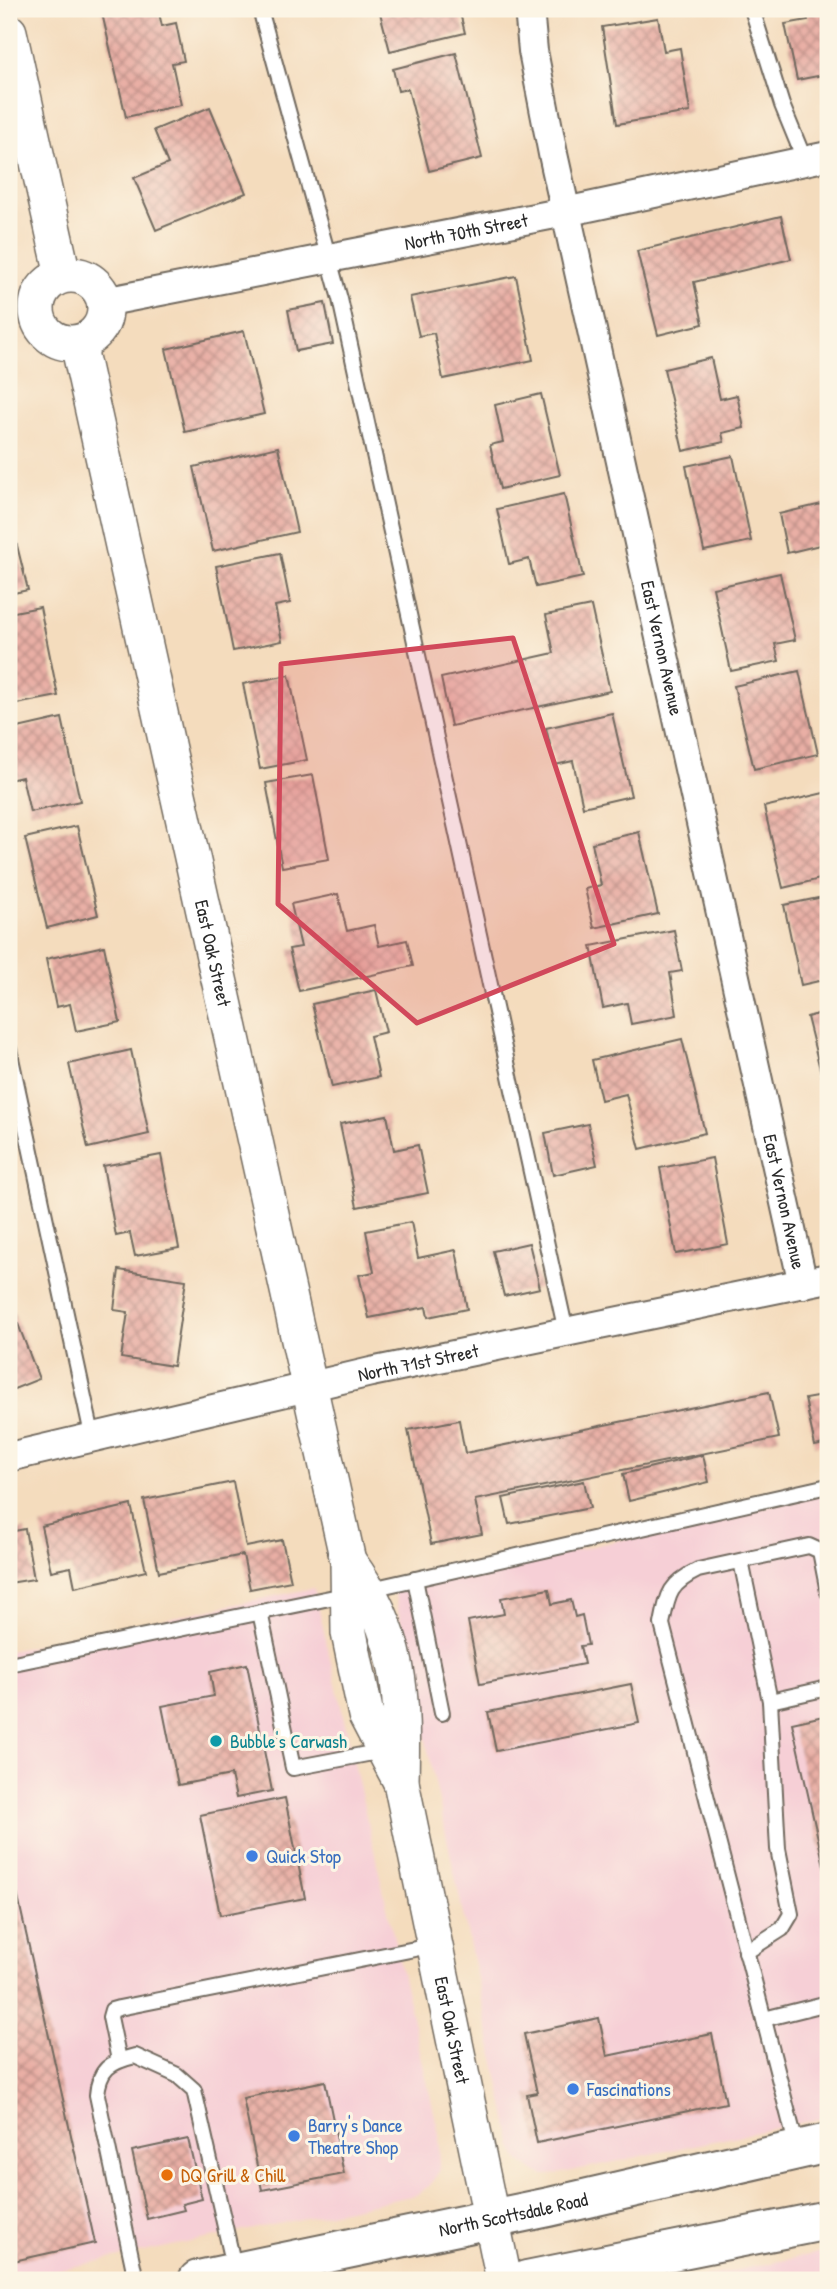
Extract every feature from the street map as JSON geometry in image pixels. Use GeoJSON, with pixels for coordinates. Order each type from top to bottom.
{"type":"FeatureCollection","features":[{"type":"Feature","properties":{"kind":"main road","name":"North Scottsdale Road"},"geometry":{"type":"LineString","coordinates":[[198,2280],[813,2147]]}},
{"type":"Feature","properties":{"kind":"main road"},"geometry":{"type":"LineString","coordinates":[[527,2280],[828,2220]]}},
{"type":"Feature","properties":{"kind":"street","name":"East Vernon Avenue"},"geometry":{"type":"LineString","coordinates":[[529,9],[533,51],[565,212],[816,1281]]}},
{"type":"Feature","properties":{"kind":"street"},"geometry":{"type":"LineString","coordinates":[[9,32],[63,275]]}},
{"type":"Feature","properties":{"kind":"street","name":"North 70th Street"},"geometry":{"type":"LineString","coordinates":[[104,302],[565,212],[817,158]]}},
{"type":"Feature","properties":{"kind":"street"},"geometry":{"type":"LineString","coordinates":[[63,275],[89,280],[98,289],[104,302],[100,327],[91,337],[78,343],[65,343],[52,338],[43,329],[23,319],[51,281],[63,275]]}},
{"type":"Feature","properties":{"kind":"street","name":"East Oak Street"},"geometry":{"type":"LineString","coordinates":[[78,343],[309,1387],[355,1582],[349,1633],[366,1716],[401,1782]]}},
{"type":"Feature","properties":{"kind":"street","name":"North 71st Street"},"geometry":{"type":"LineString","coordinates":[[9,1457],[309,1387],[816,1281]]}},
{"type":"Feature","properties":{"kind":"street","name":"East Oak Street"},"geometry":{"type":"LineString","coordinates":[[355,1582],[385,1622],[403,1703],[401,1782],[494,2218],[504,2280]]}},
{"type":"Feature","properties":{"kind":"lane"},"geometry":{"type":"LineString","coordinates":[[260,9],[330,257],[566,1332]]}},
{"type":"Feature","properties":{"kind":"lane"},"geometry":{"type":"LineString","coordinates":[[752,9],[782,105],[817,158]]}},
{"type":"Feature","properties":{"kind":"lane"},"geometry":{"type":"LineString","coordinates":[[9,1049],[93,1439]]}},
{"type":"Feature","properties":{"kind":"lane"},"geometry":{"type":"LineString","coordinates":[[9,1664],[260,1612],[355,1582],[415,1579],[828,1486]]}},
{"type":"Feature","properties":{"kind":"lane"},"geometry":{"type":"LineString","coordinates":[[813,2147],[764,2018],[662,1624],[668,1593],[682,1578],[698,1570],[741,1561],[815,1547],[820,1551],[828,1592]]}},
{"type":"Feature","properties":{"kind":"lane"},"geometry":{"type":"LineString","coordinates":[[741,1561],[769,1701],[778,1849],[791,1914],[782,1929],[746,1952]]}},
{"type":"Feature","properties":{"kind":"lane"},"geometry":{"type":"LineString","coordinates":[[415,1579],[442,1713]]}},
{"type":"Feature","properties":{"kind":"lane"},"geometry":{"type":"LineString","coordinates":[[260,1612],[293,1768],[385,1750]]}},
{"type":"Feature","properties":{"kind":"lane"},"geometry":{"type":"LineString","coordinates":[[769,1701],[828,1688]]}},
{"type":"Feature","properties":{"kind":"lane"},"geometry":{"type":"LineString","coordinates":[[119,2060],[110,2017],[112,2010],[435,1945]]}},
{"type":"Feature","properties":{"kind":"lane"},"geometry":{"type":"LineString","coordinates":[[764,2018],[828,2003]]}},
{"type":"Feature","properties":{"kind":"lane"},"geometry":{"type":"LineString","coordinates":[[136,2280],[97,2095],[99,2078],[105,2067],[135,2056],[160,2065],[194,2090],[236,2272]]}},
{"type":"Feature","properties":{"kind":"highlighted area"},"geometry":{"type":"Polygon","coordinates":[[[513,638],[614,944],[417,1023],[278,904],[281,664],[513,638]]]}},
{"type":"Feature","properties":{"kind":"shaded area"},"geometry":{"type":"Polygon","coordinates":[[[828,1493],[828,2117],[557,2174],[545,2175],[534,2171],[519,2161],[513,2147],[394,1591],[828,1493]]]}},
{"type":"Feature","properties":{"kind":"shaded area"},"geometry":{"type":"Polygon","coordinates":[[[314,1588],[439,2134],[440,2170],[429,2186],[416,2195],[9,2280],[9,1651],[314,1588]]]}},
{"type":"Feature","properties":{"kind":"shaded area"},"geometry":{"type":"Polygon","coordinates":[[[828,2251],[828,2280],[690,2280],[828,2251]]]}},
{"type":"Feature","properties":{"kind":"building"},"geometry":{"type":"Polygon","coordinates":[[[101,9],[158,9],[162,26],[176,23],[184,61],[172,63],[181,105],[126,117],[101,9]]]}},
{"type":"Feature","properties":{"kind":"building"},"geometry":{"type":"Polygon","coordinates":[[[379,9],[459,9],[465,33],[390,51],[379,9]]]}},
{"type":"Feature","properties":{"kind":"building"},"geometry":{"type":"Polygon","coordinates":[[[806,9],[828,9],[828,74],[797,80],[785,24],[808,20],[806,9]]]}},
{"type":"Feature","properties":{"kind":"building"},"geometry":{"type":"Polygon","coordinates":[[[658,18],[664,51],[680,48],[690,112],[617,124],[602,27],[658,18]]]}},
{"type":"Feature","properties":{"kind":"building"},"geometry":{"type":"Polygon","coordinates":[[[456,53],[482,158],[429,171],[408,89],[398,91],[393,69],[456,53]]]}},
{"type":"Feature","properties":{"kind":"building"},"geometry":{"type":"Polygon","coordinates":[[[210,107],[246,193],[156,230],[134,178],[168,164],[154,130],[210,107]]]}},
{"type":"Feature","properties":{"kind":"building"},"geometry":{"type":"Polygon","coordinates":[[[781,216],[791,259],[694,282],[703,324],[658,335],[637,251],[781,216]]]}},
{"type":"Feature","properties":{"kind":"building"},"geometry":{"type":"Polygon","coordinates":[[[516,276],[533,360],[443,379],[434,333],[419,336],[410,297],[516,276]]]}},
{"type":"Feature","properties":{"kind":"building"},"geometry":{"type":"Polygon","coordinates":[[[325,303],[333,344],[296,351],[288,310],[325,303]]]}},
{"type":"Feature","properties":{"kind":"building"},"geometry":{"type":"Polygon","coordinates":[[[244,331],[264,414],[185,432],[166,349],[244,331]]]}},
{"type":"Feature","properties":{"kind":"building"},"geometry":{"type":"Polygon","coordinates":[[[711,358],[720,399],[737,395],[744,428],[722,433],[724,442],[683,451],[664,369],[711,358]]]}},
{"type":"Feature","properties":{"kind":"building"},"geometry":{"type":"Polygon","coordinates":[[[541,394],[560,475],[500,489],[490,445],[503,442],[495,405],[541,394]]]}},
{"type":"Feature","properties":{"kind":"building"},"geometry":{"type":"Polygon","coordinates":[[[278,447],[297,532],[213,551],[194,467],[278,447]]]}},
{"type":"Feature","properties":{"kind":"building"},"geometry":{"type":"Polygon","coordinates":[[[733,456],[751,541],[704,551],[686,466],[733,456]]]}},
{"type":"Feature","properties":{"kind":"building"},"geometry":{"type":"Polygon","coordinates":[[[564,494],[583,577],[536,587],[529,559],[509,564],[497,509],[564,494]]]}},
{"type":"Feature","properties":{"kind":"building"},"geometry":{"type":"Polygon","coordinates":[[[826,503],[828,543],[787,553],[779,514],[826,503]]]}},
{"type":"Feature","properties":{"kind":"building"},"geometry":{"type":"Polygon","coordinates":[[[9,513],[28,590],[9,594],[9,513]]]}},
{"type":"Feature","properties":{"kind":"building"},"geometry":{"type":"Polygon","coordinates":[[[280,553],[290,603],[275,606],[282,641],[233,651],[216,566],[280,553]]]}},
{"type":"Feature","properties":{"kind":"building"},"geometry":{"type":"Polygon","coordinates":[[[780,573],[795,640],[775,644],[779,661],[731,671],[713,588],[780,573]]]}},
{"type":"Feature","properties":{"kind":"building"},"geometry":{"type":"Polygon","coordinates":[[[591,606],[610,691],[451,726],[441,678],[554,653],[546,615],[591,606]]]}},
{"type":"Feature","properties":{"kind":"building"},"geometry":{"type":"Polygon","coordinates":[[[40,607],[58,696],[11,705],[9,613],[40,607]]]}},
{"type":"Feature","properties":{"kind":"building"},"geometry":{"type":"Polygon","coordinates":[[[799,671],[818,754],[754,769],[734,686],[799,671]]]}},
{"type":"Feature","properties":{"kind":"building"},"geometry":{"type":"Polygon","coordinates":[[[289,675],[307,760],[260,769],[243,684],[289,675]]]}},
{"type":"Feature","properties":{"kind":"building"},"geometry":{"type":"Polygon","coordinates":[[[612,713],[631,796],[583,807],[573,761],[555,765],[546,728],[612,713]]]}},
{"type":"Feature","properties":{"kind":"building"},"geometry":{"type":"Polygon","coordinates":[[[62,718],[80,801],[30,812],[22,777],[9,780],[9,730],[62,718]]]}},
{"type":"Feature","properties":{"kind":"building"},"geometry":{"type":"Polygon","coordinates":[[[313,775],[329,859],[282,867],[266,783],[313,775]]]}},
{"type":"Feature","properties":{"kind":"building"},"geometry":{"type":"Polygon","coordinates":[[[828,792],[828,877],[783,888],[764,807],[828,792]]]}},
{"type":"Feature","properties":{"kind":"building"},"geometry":{"type":"Polygon","coordinates":[[[77,826],[98,915],[47,928],[25,838],[77,826]]]}},
{"type":"Feature","properties":{"kind":"building"},"geometry":{"type":"Polygon","coordinates":[[[639,832],[658,914],[594,928],[585,889],[601,885],[592,843],[639,832]]]}},
{"type":"Feature","properties":{"kind":"building"},"geometry":{"type":"Polygon","coordinates":[[[338,894],[347,931],[374,925],[379,946],[407,940],[413,966],[299,991],[289,949],[301,947],[291,904],[338,894]]]}},
{"type":"Feature","properties":{"kind":"building"},"geometry":{"type":"Polygon","coordinates":[[[828,896],[828,979],[801,985],[784,905],[828,896]]]}},
{"type":"Feature","properties":{"kind":"building"},"geometry":{"type":"Polygon","coordinates":[[[674,930],[682,971],[670,973],[677,1015],[631,1024],[627,1003],[603,1008],[591,946],[674,930]]]}},
{"type":"Feature","properties":{"kind":"building"},"geometry":{"type":"Polygon","coordinates":[[[104,946],[120,1022],[76,1031],[70,1004],[56,1007],[46,959],[104,946]]]}},
{"type":"Feature","properties":{"kind":"building"},"geometry":{"type":"Polygon","coordinates":[[[376,990],[386,1032],[370,1036],[379,1077],[332,1087],[312,1004],[376,990]]]}},
{"type":"Feature","properties":{"kind":"building"},"geometry":{"type":"Polygon","coordinates":[[[828,1011],[828,1097],[827,1097],[807,1017],[828,1011]]]}},
{"type":"Feature","properties":{"kind":"building"},"geometry":{"type":"Polygon","coordinates":[[[682,1039],[705,1133],[640,1149],[626,1094],[601,1100],[592,1060],[682,1039]]]}},
{"type":"Feature","properties":{"kind":"building"},"geometry":{"type":"Polygon","coordinates":[[[131,1050],[149,1134],[88,1148],[69,1064],[131,1050]]]}},
{"type":"Feature","properties":{"kind":"building"},"geometry":{"type":"Polygon","coordinates":[[[387,1115],[394,1150],[418,1145],[428,1193],[357,1207],[340,1124],[387,1115]]]}},
{"type":"Feature","properties":{"kind":"building"},"geometry":{"type":"Polygon","coordinates":[[[588,1124],[597,1165],[553,1175],[545,1133],[588,1124]]]}},
{"type":"Feature","properties":{"kind":"building"},"geometry":{"type":"Polygon","coordinates":[[[161,1155],[179,1248],[135,1256],[130,1233],[116,1236],[103,1166],[161,1155]]]}},
{"type":"Feature","properties":{"kind":"building"},"geometry":{"type":"Polygon","coordinates":[[[712,1158],[728,1244],[676,1254],[660,1168],[712,1158]]]}},
{"type":"Feature","properties":{"kind":"building"},"geometry":{"type":"Polygon","coordinates":[[[411,1222],[418,1258],[456,1250],[467,1309],[428,1317],[426,1307],[369,1318],[359,1275],[374,1272],[366,1231],[411,1222]]]}},
{"type":"Feature","properties":{"kind":"building"},"geometry":{"type":"Polygon","coordinates":[[[529,1243],[540,1288],[504,1296],[493,1251],[529,1243]]]}},
{"type":"Feature","properties":{"kind":"building"},"geometry":{"type":"Polygon","coordinates":[[[119,1270],[186,1280],[173,1366],[121,1358],[128,1312],[114,1310],[119,1270]]]}},
{"type":"Feature","properties":{"kind":"building"},"geometry":{"type":"Polygon","coordinates":[[[9,1300],[39,1379],[9,1391],[9,1300]]]}},
{"type":"Feature","properties":{"kind":"building"},"geometry":{"type":"Polygon","coordinates":[[[769,1392],[779,1438],[475,1500],[482,1534],[431,1544],[408,1430],[459,1420],[465,1453],[769,1392]]]}},
{"type":"Feature","properties":{"kind":"building"},"geometry":{"type":"Polygon","coordinates":[[[828,1395],[828,1443],[815,1446],[805,1399],[828,1395]]]}},
{"type":"Feature","properties":{"kind":"building"},"geometry":{"type":"Polygon","coordinates":[[[703,1455],[709,1482],[629,1501],[623,1474],[703,1455]]]}},
{"type":"Feature","properties":{"kind":"building"},"geometry":{"type":"Polygon","coordinates":[[[584,1481],[590,1508],[509,1524],[503,1498],[584,1481]]]}},
{"type":"Feature","properties":{"kind":"building"},"geometry":{"type":"Polygon","coordinates":[[[233,1482],[246,1547],[282,1540],[291,1581],[250,1589],[243,1555],[159,1572],[144,1500],[233,1482]]]}},
{"type":"Feature","properties":{"kind":"building"},"geometry":{"type":"Polygon","coordinates":[[[131,1505],[146,1571],[75,1587],[71,1567],[51,1571],[41,1526],[131,1505]]]}},
{"type":"Feature","properties":{"kind":"building"},"geometry":{"type":"Polygon","coordinates":[[[25,1529],[34,1579],[9,1583],[9,1532],[25,1529]]]}},
{"type":"Feature","properties":{"kind":"building"},"geometry":{"type":"Polygon","coordinates":[[[549,1589],[552,1604],[571,1600],[575,1617],[582,1615],[588,1645],[580,1646],[584,1664],[480,1684],[468,1621],[504,1614],[501,1598],[549,1589]]]}},
{"type":"Feature","properties":{"kind":"building","name":"Bubble's Carwash"},"geometry":{"type":"Polygon","coordinates":[[[247,1664],[272,1791],[236,1798],[231,1775],[178,1785],[162,1706],[214,1696],[210,1672],[247,1664]]]}},
{"type":"Feature","properties":{"kind":"building"},"geometry":{"type":"Polygon","coordinates":[[[631,1684],[639,1723],[496,1751],[488,1712],[631,1684]]]}},
{"type":"Feature","properties":{"kind":"building"},"geometry":{"type":"Polygon","coordinates":[[[828,1715],[828,1879],[827,1879],[792,1723],[828,1715]]]}},
{"type":"Feature","properties":{"kind":"building","name":"Quick Stop"},"geometry":{"type":"Polygon","coordinates":[[[285,1798],[305,1898],[220,1915],[200,1815],[285,1798]]]}},
{"type":"Feature","properties":{"kind":"building"},"geometry":{"type":"Polygon","coordinates":[[[9,1857],[95,2243],[9,2262],[9,1857]]]}},
{"type":"Feature","properties":{"kind":"building"},"geometry":{"type":"Polygon","coordinates":[[[599,2018],[607,2056],[712,2034],[726,2103],[537,2143],[527,2095],[537,2093],[524,2034],[599,2018]]]}},
{"type":"Feature","properties":{"kind":"building","name":"Barry's Dance Theatre Shop"},"geometry":{"type":"Polygon","coordinates":[[[325,2081],[344,2174],[262,2190],[243,2098],[325,2081]]]}},
{"type":"Feature","properties":{"kind":"building","name":"DQ Grill & Chill"},"geometry":{"type":"Polygon","coordinates":[[[188,2139],[202,2199],[182,2204],[184,2210],[147,2219],[132,2151],[188,2139]]]}},
{"type":"Feature","properties":{"kind":"place","name":"Bubble's Carwash"},"geometry":{"type":"Point","coordinates":[216,1741]}},
{"type":"Feature","properties":{"kind":"place","name":"Quick Stop"},"geometry":{"type":"Point","coordinates":[252,1856]}},
{"type":"Feature","properties":{"kind":"place","name":"Fascinations"},"geometry":{"type":"Point","coordinates":[573,2089]}},
{"type":"Feature","properties":{"kind":"place","name":"Barry's Dance Theatre Shop"},"geometry":{"type":"Point","coordinates":[294,2136]}},
{"type":"Feature","properties":{"kind":"place","name":"DQ Grill & Chill"},"geometry":{"type":"Point","coordinates":[167,2175]}}]}
